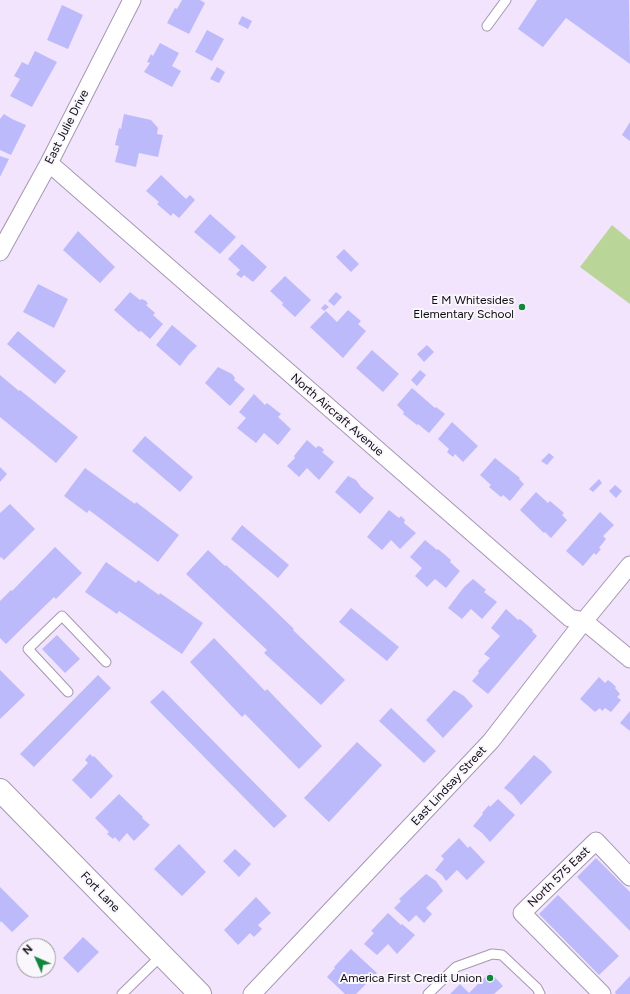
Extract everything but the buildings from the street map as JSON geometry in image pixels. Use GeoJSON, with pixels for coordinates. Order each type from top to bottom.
{"type":"FeatureCollection","features":[{"type":"Feature","properties":{"kind":"main road","name":"Fort Lane"},"geometry":{"type":"LineString","coordinates":[[0,790],[200,994]]}},
{"type":"Feature","properties":{"kind":"street","name":"East Julie Drive"},"geometry":{"type":"LineString","coordinates":[[0,252],[49,163],[132,0]]}},
{"type":"Feature","properties":{"kind":"street","name":"North Aircraft Avenue"},"geometry":{"type":"LineString","coordinates":[[49,163],[570,618],[584,621],[630,659]]}},
{"type":"Feature","properties":{"kind":"street","name":"East Lindsay Street"},"geometry":{"type":"LineString","coordinates":[[252,994],[491,741],[584,621],[630,565]]}},
{"type":"Feature","properties":{"kind":"street","name":"North 575 East"},"geometry":{"type":"LineString","coordinates":[[602,994],[522,913],[596,842],[630,877]]}},
{"type":"Feature","properties":{"kind":"lane"},"geometry":{"type":"LineString","coordinates":[[487,26],[506,0]]}},
{"type":"Feature","properties":{"kind":"lane"},"geometry":{"type":"LineString","coordinates":[[68,692],[28,649],[62,616],[106,662]]}},
{"type":"Feature","properties":{"kind":"lane"},"geometry":{"type":"LineString","coordinates":[[428,994],[456,967],[492,954],[502,955],[537,988],[540,994]]}},
{"type":"Feature","properties":{"kind":"lane"},"geometry":{"type":"LineString","coordinates":[[122,994],[162,955]]}},
{"type":"Feature","properties":{"kind":"green space"},"geometry":{"type":"Polygon","coordinates":[[[612,225],[630,240],[630,304],[580,267],[612,225]]]}},
{"type":"Feature","properties":{"kind":"place","name":"E M Whitesides Elementary School"},"geometry":{"type":"Point","coordinates":[522,307]}},
{"type":"Feature","properties":{"kind":"place","name":"America First Credit Union"},"geometry":{"type":"Point","coordinates":[490,978]}}]}
